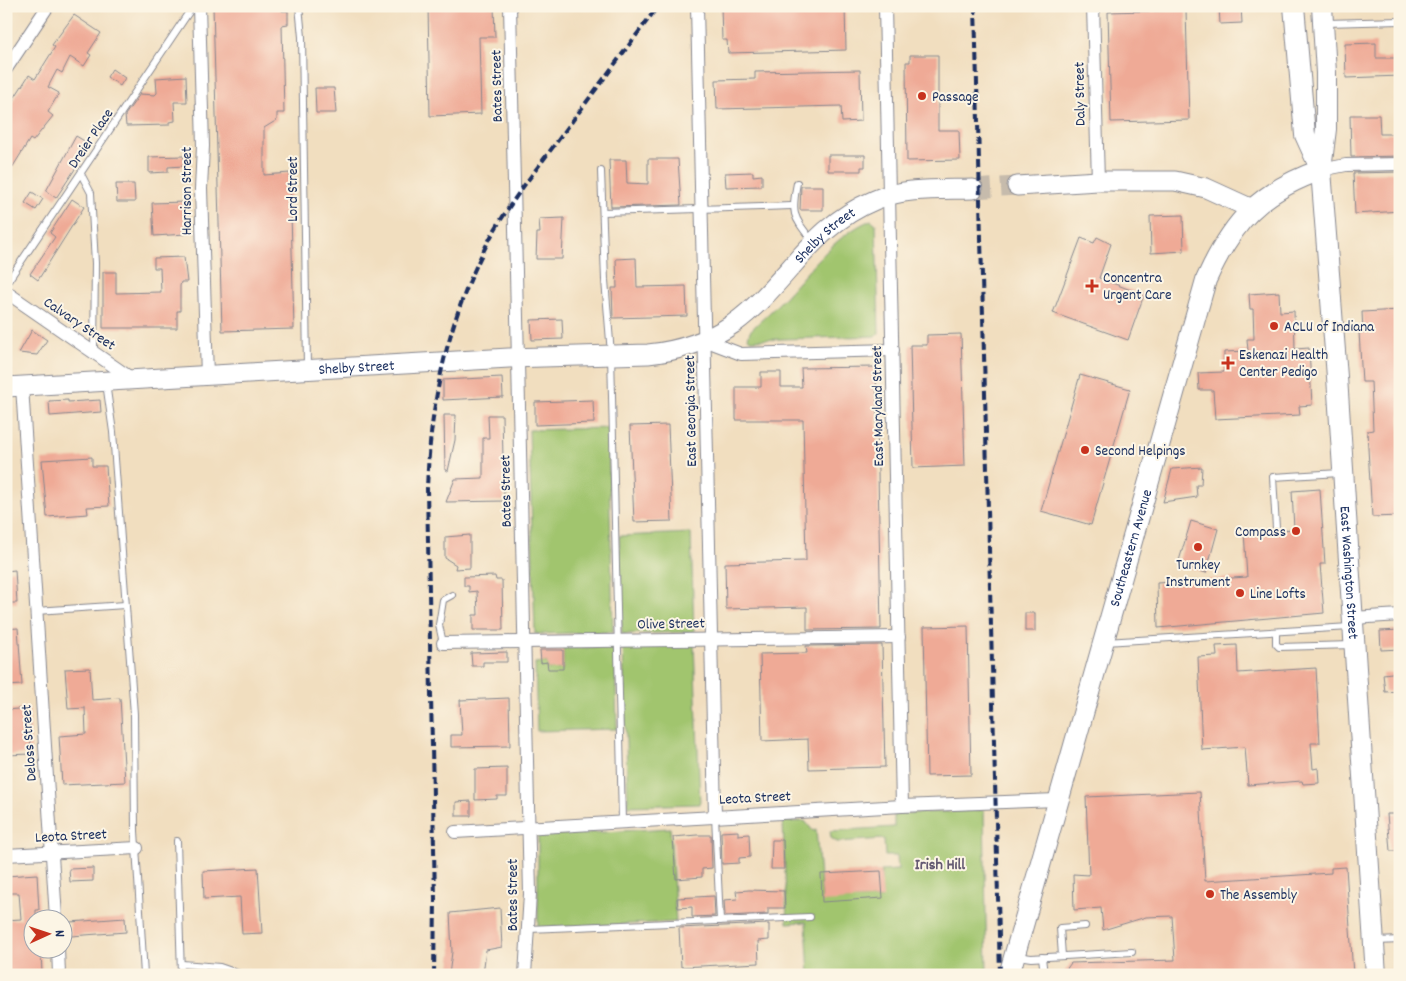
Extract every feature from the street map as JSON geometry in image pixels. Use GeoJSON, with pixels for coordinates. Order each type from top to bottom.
{"type":"FeatureCollection","features":[{"type":"Feature","properties":{"kind":"main road","name":"East Washington Street"},"geometry":{"type":"LineString","coordinates":[[1294,6],[1306,135],[1321,170]]}},
{"type":"Feature","properties":{"kind":"main road","name":"East Washington Street"},"geometry":{"type":"LineString","coordinates":[[1322,14],[1326,74],[1326,129],[1321,170],[1344,473],[1376,975]]}},
{"type":"Feature","properties":{"kind":"main road","name":"Southeastern Avenue"},"geometry":{"type":"LineString","coordinates":[[1012,965],[1057,800],[1203,289],[1227,240],[1252,209],[1290,181],[1321,170]]}},
{"type":"Feature","properties":{"kind":"main road"},"geometry":{"type":"LineString","coordinates":[[1017,186],[1159,180],[1186,183],[1217,192],[1252,209]]}},
{"type":"Feature","properties":{"kind":"main road","name":"Shelby Street"},"geometry":{"type":"LineString","coordinates":[[14,387],[518,358],[662,352],[704,340],[730,326],[751,309],[812,242],[852,211],[901,192],[973,189]]}},
{"type":"Feature","properties":{"kind":"street"},"geometry":{"type":"LineString","coordinates":[[6,69],[48,6]]}},
{"type":"Feature","properties":{"kind":"street","name":"Harrison Street"},"geometry":{"type":"LineString","coordinates":[[199,6],[203,146],[201,189],[207,376]]}},
{"type":"Feature","properties":{"kind":"street","name":"Bates Street"},"geometry":{"type":"LineString","coordinates":[[510,6],[529,929],[525,975]]}},
{"type":"Feature","properties":{"kind":"street","name":"East Georgia Street"},"geometry":{"type":"LineString","coordinates":[[697,6],[715,816]]}},
{"type":"Feature","properties":{"kind":"street","name":"East Maryland Street"},"geometry":{"type":"LineString","coordinates":[[885,6],[902,806]]}},
{"type":"Feature","properties":{"kind":"street","name":"Daly Street"},"geometry":{"type":"LineString","coordinates":[[1093,6],[1098,182]]}},
{"type":"Feature","properties":{"kind":"street"},"geometry":{"type":"LineString","coordinates":[[1321,170],[1346,166],[1400,164]]}},
{"type":"Feature","properties":{"kind":"street","name":"Calvary Street"},"geometry":{"type":"LineString","coordinates":[[6,292],[135,380]]}},
{"type":"Feature","properties":{"kind":"street"},"geometry":{"type":"LineString","coordinates":[[704,340],[741,354],[893,350]]}},
{"type":"Feature","properties":{"kind":"street","name":"Deloss Street"},"geometry":{"type":"LineString","coordinates":[[14,387],[36,611],[55,908]]}},
{"type":"Feature","properties":{"kind":"street"},"geometry":{"type":"LineString","coordinates":[[1354,630],[1400,615]]}},
{"type":"Feature","properties":{"kind":"street","name":"Olive Street"},"geometry":{"type":"LineString","coordinates":[[443,643],[899,637]]}},
{"type":"Feature","properties":{"kind":"street","name":"Leota Street"},"geometry":{"type":"LineString","coordinates":[[455,832],[527,826],[902,806],[1057,800]]}},
{"type":"Feature","properties":{"kind":"street","name":"Leota Street"},"geometry":{"type":"LineString","coordinates":[[6,855],[137,848]]}},
{"type":"Feature","properties":{"kind":"street"},"geometry":{"type":"LineString","coordinates":[[58,958],[59,975]]}},
{"type":"Feature","properties":{"kind":"lane","name":"Dreier Place"},"geometry":{"type":"LineString","coordinates":[[6,284],[193,6]]}},
{"type":"Feature","properties":{"kind":"lane","name":"Lord Street"},"geometry":{"type":"LineString","coordinates":[[299,6],[302,37],[307,371]]}},
{"type":"Feature","properties":{"kind":"lane"},"geometry":{"type":"LineString","coordinates":[[1322,14],[1400,21]]}},
{"type":"Feature","properties":{"kind":"lane"},"geometry":{"type":"LineString","coordinates":[[601,171],[611,354],[622,821]]}},
{"type":"Feature","properties":{"kind":"lane"},"geometry":{"type":"LineString","coordinates":[[81,174],[91,193],[95,263],[94,352]]}},
{"type":"Feature","properties":{"kind":"lane"},"geometry":{"type":"LineString","coordinates":[[797,182],[792,206],[795,217],[812,242]]}},
{"type":"Feature","properties":{"kind":"lane"},"geometry":{"type":"LineString","coordinates":[[602,212],[792,206]]}},
{"type":"Feature","properties":{"kind":"lane"},"geometry":{"type":"LineString","coordinates":[[106,382],[113,432],[134,714],[137,848],[144,975]]}},
{"type":"Feature","properties":{"kind":"lane"},"geometry":{"type":"LineString","coordinates":[[1276,528],[1273,477],[1344,473]]}},
{"type":"Feature","properties":{"kind":"lane"},"geometry":{"type":"LineString","coordinates":[[443,643],[439,625],[443,600],[452,595]]}},
{"type":"Feature","properties":{"kind":"lane"},"geometry":{"type":"LineString","coordinates":[[36,611],[125,605]]}},
{"type":"Feature","properties":{"kind":"lane"},"geometry":{"type":"LineString","coordinates":[[1276,632],[1276,644],[1283,648],[1354,630]]}},
{"type":"Feature","properties":{"kind":"lane"},"geometry":{"type":"LineString","coordinates":[[1102,642],[1276,632],[1354,630]]}},
{"type":"Feature","properties":{"kind":"lane"},"geometry":{"type":"LineString","coordinates":[[715,816],[720,921]]}},
{"type":"Feature","properties":{"kind":"lane"},"geometry":{"type":"LineString","coordinates":[[178,841],[177,878],[181,975]]}},
{"type":"Feature","properties":{"kind":"lane"},"geometry":{"type":"LineString","coordinates":[[529,929],[810,917]]}},
{"type":"Feature","properties":{"kind":"lane"},"geometry":{"type":"LineString","coordinates":[[1062,956],[1060,928],[1085,926]]}},
{"type":"Feature","properties":{"kind":"lane"},"geometry":{"type":"LineString","coordinates":[[1374,942],[1400,940]]}},
{"type":"Feature","properties":{"kind":"lane"},"geometry":{"type":"LineString","coordinates":[[1012,965],[1042,957],[1132,952]]}},
{"type":"Feature","properties":{"kind":"lane"},"geometry":{"type":"LineString","coordinates":[[1042,957],[1044,975]]}},
{"type":"Feature","properties":{"kind":"lane"},"geometry":{"type":"LineString","coordinates":[[182,964],[220,967],[243,975]]}},
{"type":"Feature","properties":{"kind":"green space"},"geometry":{"type":"Polygon","coordinates":[[[871,220],[876,224],[879,333],[875,336],[751,340],[748,338],[750,331],[777,306],[833,245],[857,227],[871,220]]]}},
{"type":"Feature","properties":{"kind":"green space"},"geometry":{"type":"Polygon","coordinates":[[[608,428],[613,632],[535,634],[529,430],[608,428]]]}},
{"type":"Feature","properties":{"kind":"green space"},"geometry":{"type":"Polygon","coordinates":[[[691,533],[694,632],[622,634],[619,536],[691,533]]]}},
{"type":"Feature","properties":{"kind":"green space"},"geometry":{"type":"Polygon","coordinates":[[[694,643],[700,804],[628,806],[623,646],[694,643]]]}},
{"type":"Feature","properties":{"kind":"green space"},"geometry":{"type":"Polygon","coordinates":[[[615,646],[617,729],[537,731],[535,663],[547,662],[548,669],[563,669],[563,648],[615,646]]]}},
{"type":"Feature","properties":{"kind":"green space"},"geometry":{"type":"Polygon","coordinates":[[[984,810],[987,975],[809,975],[806,922],[787,923],[783,822],[805,821],[813,831],[816,830],[822,901],[882,898],[881,871],[898,870],[897,856],[885,856],[884,839],[837,842],[831,838],[830,831],[894,827],[894,814],[984,810]]]}},
{"type":"Feature","properties":{"kind":"green space"},"geometry":{"type":"Polygon","coordinates":[[[670,828],[676,922],[538,928],[538,836],[670,828]]]}},
{"type":"Feature","properties":{"kind":"building"},"geometry":{"type":"Polygon","coordinates":[[[213,6],[282,6],[282,11],[288,11],[288,24],[282,25],[284,113],[277,113],[277,120],[264,128],[264,175],[290,173],[294,329],[222,331],[213,6]]]}},
{"type":"Feature","properties":{"kind":"building"},"geometry":{"type":"Polygon","coordinates":[[[428,6],[494,6],[495,37],[479,37],[481,114],[430,116],[428,6]]]}},
{"type":"Feature","properties":{"kind":"building"},"geometry":{"type":"Polygon","coordinates":[[[721,6],[845,6],[846,50],[728,53],[727,40],[722,40],[721,6]]]}},
{"type":"Feature","properties":{"kind":"building"},"geometry":{"type":"Polygon","coordinates":[[[1219,6],[1241,6],[1242,23],[1220,24],[1219,6]]]}},
{"type":"Feature","properties":{"kind":"building"},"geometry":{"type":"Polygon","coordinates":[[[1186,10],[1189,120],[1111,122],[1108,12],[1186,10]]]}},
{"type":"Feature","properties":{"kind":"building"},"geometry":{"type":"Polygon","coordinates":[[[74,15],[101,33],[88,53],[91,55],[84,66],[70,57],[62,73],[57,70],[48,87],[59,93],[48,112],[53,116],[33,141],[30,139],[12,168],[6,164],[6,111],[29,75],[35,79],[55,47],[52,45],[74,15]]]}},
{"type":"Feature","properties":{"kind":"building"},"geometry":{"type":"Polygon","coordinates":[[[1376,43],[1376,58],[1400,58],[1400,76],[1346,78],[1345,44],[1376,43]]]}},
{"type":"Feature","properties":{"kind":"building","name":"Passage"},"geometry":{"type":"Polygon","coordinates":[[[910,55],[938,55],[938,130],[959,130],[960,160],[907,161],[906,62],[910,62],[910,55]]]}},
{"type":"Feature","properties":{"kind":"building"},"geometry":{"type":"Polygon","coordinates":[[[112,69],[125,78],[120,86],[107,77],[112,69]]]}},
{"type":"Feature","properties":{"kind":"building"},"geometry":{"type":"Polygon","coordinates":[[[860,70],[861,121],[842,122],[841,106],[717,109],[716,80],[755,79],[755,72],[860,70]]]}},
{"type":"Feature","properties":{"kind":"building"},"geometry":{"type":"Polygon","coordinates":[[[186,76],[187,102],[174,102],[175,121],[169,122],[169,125],[126,126],[125,115],[140,94],[155,95],[157,93],[156,78],[186,76]]]}},
{"type":"Feature","properties":{"kind":"building"},"geometry":{"type":"Polygon","coordinates":[[[315,88],[334,88],[336,113],[316,113],[315,88]]]}},
{"type":"Feature","properties":{"kind":"building"},"geometry":{"type":"Polygon","coordinates":[[[1350,115],[1379,115],[1380,134],[1400,134],[1400,156],[1351,157],[1350,115]]]}},
{"type":"Feature","properties":{"kind":"building"},"geometry":{"type":"Polygon","coordinates":[[[76,136],[86,142],[75,160],[79,163],[56,198],[46,191],[76,136]]]}},
{"type":"Feature","properties":{"kind":"building"},"geometry":{"type":"Polygon","coordinates":[[[828,155],[865,155],[865,167],[861,167],[861,171],[828,171],[828,155]]]}},
{"type":"Feature","properties":{"kind":"building"},"geometry":{"type":"Polygon","coordinates":[[[184,156],[184,166],[168,167],[168,172],[149,173],[149,157],[184,156]]]}},
{"type":"Feature","properties":{"kind":"building"},"geometry":{"type":"Polygon","coordinates":[[[648,159],[678,159],[681,205],[611,207],[609,160],[626,160],[627,183],[648,184],[648,159]]]}},
{"type":"Feature","properties":{"kind":"building"},"geometry":{"type":"Polygon","coordinates":[[[753,172],[753,176],[762,175],[762,186],[726,187],[725,173],[753,172]]]}},
{"type":"Feature","properties":{"kind":"building"},"geometry":{"type":"Polygon","coordinates":[[[1400,172],[1400,211],[1355,214],[1353,173],[1400,172]]]}},
{"type":"Feature","properties":{"kind":"building"},"geometry":{"type":"Polygon","coordinates":[[[116,184],[134,184],[135,202],[117,202],[116,184]]]}},
{"type":"Feature","properties":{"kind":"building"},"geometry":{"type":"Polygon","coordinates":[[[801,186],[823,186],[823,210],[800,210],[801,186]]]}},
{"type":"Feature","properties":{"kind":"building"},"geometry":{"type":"Polygon","coordinates":[[[32,192],[43,199],[36,210],[25,203],[32,192]]]}},
{"type":"Feature","properties":{"kind":"building"},"geometry":{"type":"Polygon","coordinates":[[[72,199],[84,207],[38,280],[30,274],[55,237],[50,233],[72,199]]]}},
{"type":"Feature","properties":{"kind":"building"},"geometry":{"type":"Polygon","coordinates":[[[185,202],[186,234],[154,236],[152,203],[185,202]]]}},
{"type":"Feature","properties":{"kind":"building"},"geometry":{"type":"Polygon","coordinates":[[[1183,215],[1184,251],[1151,253],[1150,216],[1183,215]]]}},
{"type":"Feature","properties":{"kind":"building"},"geometry":{"type":"Polygon","coordinates":[[[564,218],[562,259],[536,259],[537,233],[540,233],[539,219],[564,218]]]}},
{"type":"Feature","properties":{"kind":"building","name":"Concentra Urgent Care"},"geometry":{"type":"Polygon","coordinates":[[[1097,237],[1111,244],[1099,278],[1144,295],[1128,340],[1053,313],[1081,238],[1094,243],[1097,237]]]}},
{"type":"Feature","properties":{"kind":"building"},"geometry":{"type":"Polygon","coordinates":[[[184,257],[187,282],[181,282],[180,286],[180,311],[177,311],[177,328],[103,328],[103,272],[116,272],[116,293],[161,292],[160,268],[154,268],[154,258],[184,257]]]}},
{"type":"Feature","properties":{"kind":"building"},"geometry":{"type":"Polygon","coordinates":[[[636,258],[637,287],[686,286],[687,316],[613,318],[612,288],[617,288],[616,259],[636,258]]]}},
{"type":"Feature","properties":{"kind":"building"},"geometry":{"type":"Polygon","coordinates":[[[1279,292],[1280,312],[1294,311],[1295,349],[1309,348],[1312,405],[1299,406],[1300,415],[1215,419],[1213,390],[1199,390],[1198,373],[1224,372],[1224,352],[1248,351],[1247,339],[1254,339],[1253,309],[1250,309],[1249,294],[1279,292]]]}},
{"type":"Feature","properties":{"kind":"building"},"geometry":{"type":"Polygon","coordinates":[[[1400,310],[1400,516],[1372,517],[1367,431],[1373,430],[1371,382],[1362,382],[1359,332],[1363,332],[1362,312],[1400,310]]]}},
{"type":"Feature","properties":{"kind":"building"},"geometry":{"type":"Polygon","coordinates":[[[562,319],[563,339],[532,340],[531,320],[562,319]]]}},
{"type":"Feature","properties":{"kind":"building"},"geometry":{"type":"Polygon","coordinates":[[[32,330],[47,340],[37,355],[19,353],[32,330]]]}},
{"type":"Feature","properties":{"kind":"building"},"geometry":{"type":"Polygon","coordinates":[[[961,334],[965,466],[913,468],[910,345],[927,345],[927,335],[961,334]]]}},
{"type":"Feature","properties":{"kind":"building"},"geometry":{"type":"Polygon","coordinates":[[[876,367],[881,629],[807,630],[807,607],[726,609],[725,563],[806,561],[803,420],[736,420],[736,387],[761,387],[761,372],[781,372],[781,387],[802,387],[801,368],[876,367]]]}},
{"type":"Feature","properties":{"kind":"building","name":"Second Helpings"},"geometry":{"type":"Polygon","coordinates":[[[1080,375],[1130,389],[1091,525],[1041,511],[1080,375]]]}},
{"type":"Feature","properties":{"kind":"building"},"geometry":{"type":"Polygon","coordinates":[[[502,377],[503,397],[443,400],[443,380],[502,377]]]}},
{"type":"Feature","properties":{"kind":"building"},"geometry":{"type":"Polygon","coordinates":[[[68,400],[68,402],[100,400],[101,412],[50,416],[49,401],[68,400]]]}},
{"type":"Feature","properties":{"kind":"building"},"geometry":{"type":"Polygon","coordinates":[[[593,400],[594,423],[535,425],[535,402],[593,400]]]}},
{"type":"Feature","properties":{"kind":"building"},"geometry":{"type":"Polygon","coordinates":[[[444,415],[456,415],[455,440],[448,471],[445,470],[444,415]]]}},
{"type":"Feature","properties":{"kind":"building"},"geometry":{"type":"Polygon","coordinates":[[[488,415],[502,415],[504,501],[446,502],[455,479],[483,478],[483,438],[489,438],[488,415]]]}},
{"type":"Feature","properties":{"kind":"building"},"geometry":{"type":"Polygon","coordinates":[[[668,425],[672,521],[634,522],[630,426],[668,425]]]}},
{"type":"Feature","properties":{"kind":"building"},"geometry":{"type":"Polygon","coordinates":[[[92,457],[92,466],[106,466],[109,506],[87,507],[88,514],[47,517],[42,460],[92,457]]]}},
{"type":"Feature","properties":{"kind":"building"},"geometry":{"type":"Polygon","coordinates":[[[1202,467],[1201,485],[1196,485],[1197,497],[1163,502],[1172,469],[1202,467]]]}},
{"type":"Feature","properties":{"kind":"building","name":"Line Lofts"},"geometry":{"type":"Polygon","coordinates":[[[1320,489],[1325,564],[1320,564],[1324,613],[1158,628],[1157,583],[1247,577],[1244,532],[1272,530],[1277,533],[1281,530],[1294,529],[1292,491],[1320,489]]]}},
{"type":"Feature","properties":{"kind":"building","name":"Turnkey Instrument"},"geometry":{"type":"Polygon","coordinates":[[[1191,521],[1218,529],[1206,573],[1178,564],[1191,521]]]}},
{"type":"Feature","properties":{"kind":"building"},"geometry":{"type":"Polygon","coordinates":[[[470,535],[470,568],[455,569],[456,565],[445,558],[445,537],[470,535]]]}},
{"type":"Feature","properties":{"kind":"building"},"geometry":{"type":"Polygon","coordinates":[[[15,570],[17,603],[6,603],[6,571],[15,570]]]}},
{"type":"Feature","properties":{"kind":"building"},"geometry":{"type":"Polygon","coordinates":[[[495,576],[496,580],[502,580],[503,630],[473,630],[473,615],[478,615],[477,591],[469,592],[469,586],[464,586],[464,577],[495,576]]]}},
{"type":"Feature","properties":{"kind":"building"},"geometry":{"type":"Polygon","coordinates":[[[1025,613],[1035,613],[1035,631],[1025,631],[1025,613]]]}},
{"type":"Feature","properties":{"kind":"building"},"geometry":{"type":"Polygon","coordinates":[[[968,626],[971,775],[927,776],[924,627],[968,626]]]}},
{"type":"Feature","properties":{"kind":"building"},"geometry":{"type":"Polygon","coordinates":[[[18,628],[22,685],[6,686],[6,629],[18,628]]]}},
{"type":"Feature","properties":{"kind":"building"},"geometry":{"type":"Polygon","coordinates":[[[1400,630],[1400,649],[1381,650],[1380,631],[1400,630]]]}},
{"type":"Feature","properties":{"kind":"building"},"geometry":{"type":"Polygon","coordinates":[[[882,645],[885,767],[809,769],[808,739],[762,741],[760,654],[807,653],[806,646],[882,645]]]}},
{"type":"Feature","properties":{"kind":"building"},"geometry":{"type":"Polygon","coordinates":[[[1237,645],[1238,673],[1316,668],[1320,743],[1311,743],[1313,769],[1318,768],[1319,783],[1303,784],[1302,781],[1248,785],[1245,747],[1202,750],[1198,657],[1217,656],[1216,646],[1237,645]]]}},
{"type":"Feature","properties":{"kind":"building"},"geometry":{"type":"Polygon","coordinates":[[[540,650],[563,650],[563,669],[548,669],[547,662],[541,663],[540,650]]]}},
{"type":"Feature","properties":{"kind":"building"},"geometry":{"type":"Polygon","coordinates":[[[507,652],[507,662],[483,662],[483,666],[472,666],[471,653],[507,652]]]}},
{"type":"Feature","properties":{"kind":"building"},"geometry":{"type":"Polygon","coordinates":[[[90,668],[92,700],[120,698],[125,782],[62,785],[59,736],[86,734],[85,708],[68,709],[65,669],[90,668]]]}},
{"type":"Feature","properties":{"kind":"building"},"geometry":{"type":"Polygon","coordinates":[[[1400,672],[1400,691],[1385,692],[1383,674],[1400,672]]]}},
{"type":"Feature","properties":{"kind":"building"},"geometry":{"type":"Polygon","coordinates":[[[509,698],[510,746],[451,747],[451,735],[462,735],[460,700],[509,698]]]}},
{"type":"Feature","properties":{"kind":"building"},"geometry":{"type":"Polygon","coordinates":[[[29,708],[31,754],[6,755],[6,710],[29,708]]]}},
{"type":"Feature","properties":{"kind":"building"},"geometry":{"type":"Polygon","coordinates":[[[507,768],[507,796],[497,796],[497,799],[475,800],[475,769],[507,768]]]}},
{"type":"Feature","properties":{"kind":"building","name":"The Assembly"},"geometry":{"type":"Polygon","coordinates":[[[1200,792],[1205,881],[1331,873],[1331,868],[1346,867],[1353,975],[1062,975],[1071,963],[1175,960],[1172,916],[1146,917],[1103,930],[1101,908],[1074,910],[1073,874],[1089,875],[1086,797],[1200,792]]]}},
{"type":"Feature","properties":{"kind":"building"},"geometry":{"type":"Polygon","coordinates":[[[471,801],[471,816],[456,816],[456,802],[471,801]]]}},
{"type":"Feature","properties":{"kind":"building"},"geometry":{"type":"Polygon","coordinates":[[[1387,814],[1400,814],[1400,851],[1390,851],[1387,814]]]}},
{"type":"Feature","properties":{"kind":"building"},"geometry":{"type":"Polygon","coordinates":[[[738,831],[738,835],[749,834],[750,857],[739,858],[739,863],[722,864],[721,832],[738,831]]]}},
{"type":"Feature","properties":{"kind":"building"},"geometry":{"type":"Polygon","coordinates":[[[711,835],[712,868],[702,869],[702,877],[676,879],[673,837],[711,835]]]}},
{"type":"Feature","properties":{"kind":"building"},"geometry":{"type":"Polygon","coordinates":[[[772,840],[783,840],[784,869],[771,869],[772,840]]]}},
{"type":"Feature","properties":{"kind":"building"},"geometry":{"type":"Polygon","coordinates":[[[93,868],[93,881],[70,882],[69,869],[93,868]]]}},
{"type":"Feature","properties":{"kind":"building"},"geometry":{"type":"Polygon","coordinates":[[[258,868],[262,933],[242,934],[240,897],[204,899],[203,871],[258,868]]]}},
{"type":"Feature","properties":{"kind":"building"},"geometry":{"type":"Polygon","coordinates":[[[881,871],[883,898],[822,902],[821,874],[881,871]]]}},
{"type":"Feature","properties":{"kind":"building"},"geometry":{"type":"Polygon","coordinates":[[[37,874],[39,908],[22,908],[22,958],[41,958],[42,973],[6,975],[6,920],[21,919],[19,893],[6,893],[6,876],[37,874]]]}},
{"type":"Feature","properties":{"kind":"building"},"geometry":{"type":"Polygon","coordinates":[[[736,891],[784,891],[785,908],[768,908],[768,914],[725,916],[724,900],[737,899],[736,891]]]}},
{"type":"Feature","properties":{"kind":"building"},"geometry":{"type":"Polygon","coordinates":[[[714,896],[715,916],[692,917],[692,907],[678,908],[677,898],[714,896]]]}},
{"type":"Feature","properties":{"kind":"building"},"geometry":{"type":"Polygon","coordinates":[[[500,908],[502,947],[486,950],[483,975],[449,975],[452,952],[450,913],[500,908]]]}},
{"type":"Feature","properties":{"kind":"building"},"geometry":{"type":"Polygon","coordinates":[[[125,918],[126,932],[72,936],[72,922],[125,918]]]}},
{"type":"Feature","properties":{"kind":"building"},"geometry":{"type":"Polygon","coordinates":[[[769,924],[769,940],[758,941],[759,963],[681,967],[679,928],[769,924]]]}},
{"type":"Feature","properties":{"kind":"tunnel"},"geometry":{"type":"LineString","coordinates":[[973,189],[1017,186]]}},
{"type":"Feature","properties":{"kind":"railway"},"geometry":{"type":"LineString","coordinates":[[434,975],[435,900],[427,489],[432,426],[443,364],[451,334],[472,275],[501,219],[658,6]]}},
{"type":"Feature","properties":{"kind":"railway"},"geometry":{"type":"LineString","coordinates":[[975,6],[1000,975]]}},
{"type":"Feature","properties":{"kind":"place","name":"Passage"},"geometry":{"type":"Point","coordinates":[922,96]}},
{"type":"Feature","properties":{"kind":"place","name":"Concentra Urgent Care"},"geometry":{"type":"Point","coordinates":[1092,286]}},
{"type":"Feature","properties":{"kind":"place","name":"ACLU of Indiana"},"geometry":{"type":"Point","coordinates":[1274,326]}},
{"type":"Feature","properties":{"kind":"place","name":"Eskenazi Health Center Pedigo"},"geometry":{"type":"Point","coordinates":[1228,363]}},
{"type":"Feature","properties":{"kind":"place","name":"Second Helpings"},"geometry":{"type":"Point","coordinates":[1085,450]}},
{"type":"Feature","properties":{"kind":"place","name":"Compass"},"geometry":{"type":"Point","coordinates":[1296,531]}},
{"type":"Feature","properties":{"kind":"place","name":"Turnkey Instrument"},"geometry":{"type":"Point","coordinates":[1198,547]}},
{"type":"Feature","properties":{"kind":"place","name":"Line Lofts"},"geometry":{"type":"Point","coordinates":[1240,593]}},
{"type":"Feature","properties":{"kind":"place","name":"The Assembly"},"geometry":{"type":"Point","coordinates":[1210,894]}},
{"type":"Feature","properties":{"kind":"district","name":"Irish Hill"},"geometry":{"type":"Point","coordinates":[940,863]}}]}
